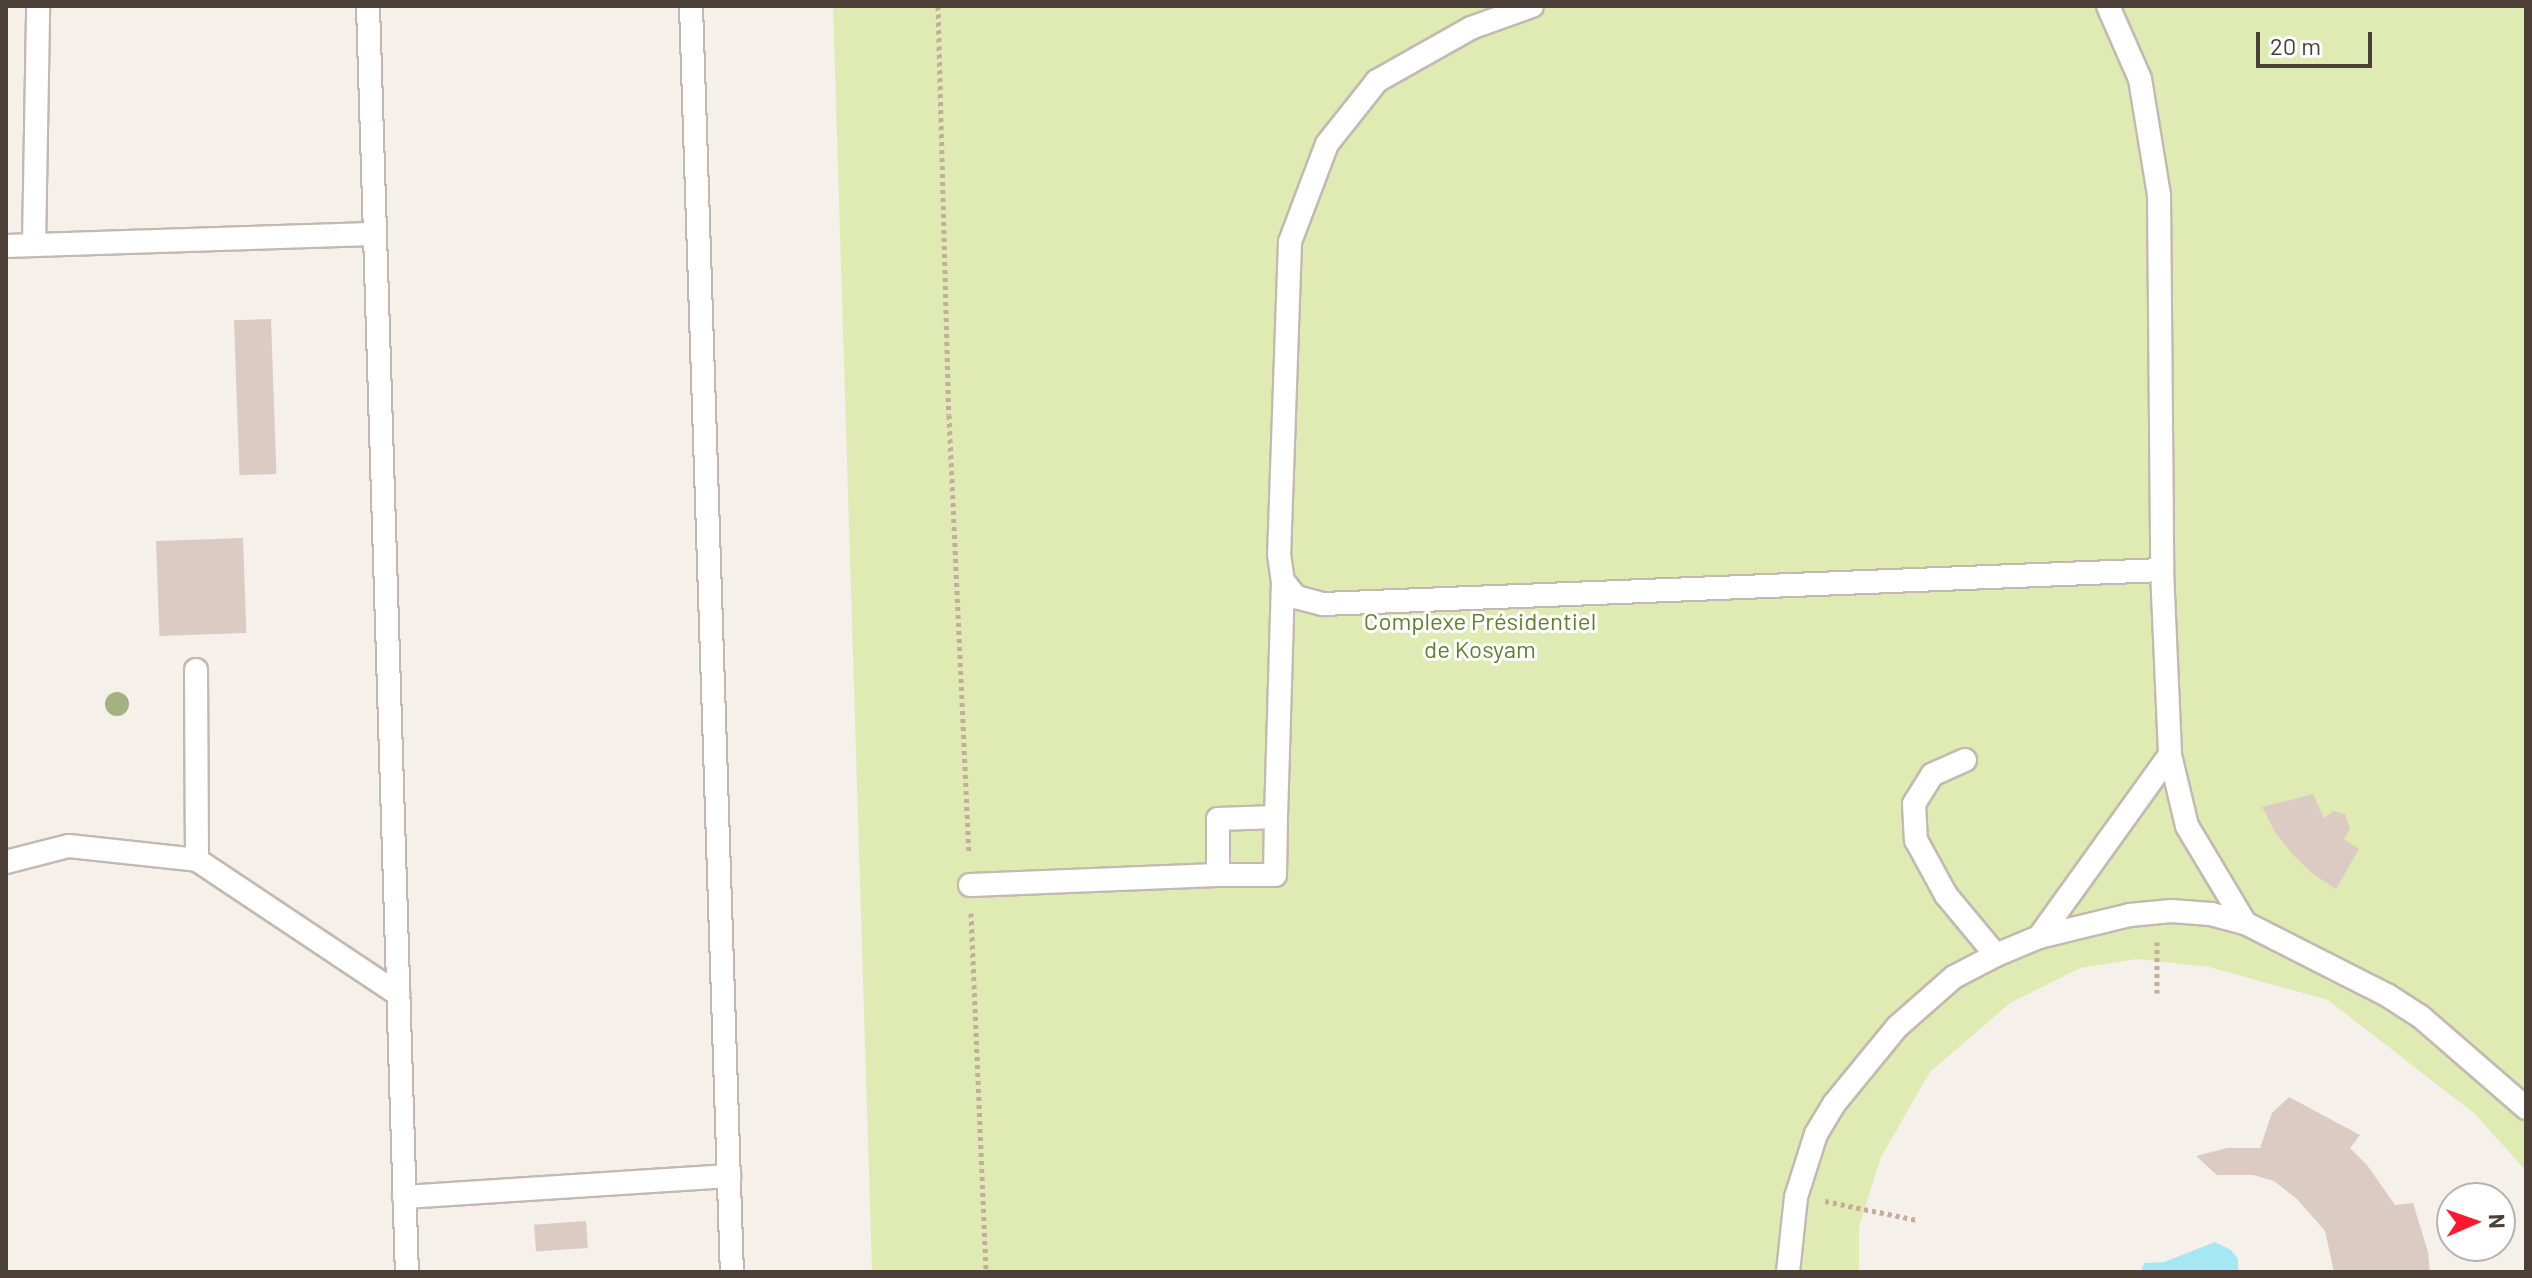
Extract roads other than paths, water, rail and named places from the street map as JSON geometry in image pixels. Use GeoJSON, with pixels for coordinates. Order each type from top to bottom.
{"type":"FeatureCollection","features":[{"type":"Feature","properties":{"kind":"lane"},"geometry":{"type":"LineString","coordinates":[[34,245],[38,6]]}},
{"type":"Feature","properties":{"kind":"lane"},"geometry":{"type":"LineString","coordinates":[[368,6],[407,1272]]}},
{"type":"Feature","properties":{"kind":"lane"},"geometry":{"type":"LineString","coordinates":[[691,6],[732,1272]]}},
{"type":"Feature","properties":{"kind":"lane"},"geometry":{"type":"LineString","coordinates":[[970,885],[1275,875],[1283,581],[1279,554],[1290,242],[1327,144],[1377,81],[1471,28],[1532,6]]}},
{"type":"Feature","properties":{"kind":"lane"},"geometry":{"type":"LineString","coordinates":[[2108,6],[2140,79],[2159,195],[2162,570],[2170,755],[2187,826],[2245,923]]}},
{"type":"Feature","properties":{"kind":"lane"},"geometry":{"type":"LineString","coordinates":[[6,246],[375,234]]}},
{"type":"Feature","properties":{"kind":"lane"},"geometry":{"type":"LineString","coordinates":[[1283,581],[1296,597],[1323,604],[2162,570]]}},
{"type":"Feature","properties":{"kind":"lane"},"geometry":{"type":"LineString","coordinates":[[196,670],[197,860]]}},
{"type":"Feature","properties":{"kind":"lane"},"geometry":{"type":"LineString","coordinates":[[2039,937],[2170,755]]}},
{"type":"Feature","properties":{"kind":"lane"},"geometry":{"type":"LineString","coordinates":[[1965,760],[1932,775],[1914,804],[1916,840],[1946,895],[1996,955]]}},
{"type":"Feature","properties":{"kind":"lane"},"geometry":{"type":"LineString","coordinates":[[1218,875],[1218,819],[1276,817]]}},
{"type":"Feature","properties":{"kind":"lane"},"geometry":{"type":"LineString","coordinates":[[6,862],[69,846],[197,860],[398,994]]}},
{"type":"Feature","properties":{"kind":"lane"},"geometry":{"type":"LineString","coordinates":[[1788,1272],[1796,1197],[1816,1134],[1834,1104],[1897,1027],[1954,977],[1996,955],[2039,937],[2130,915],[2211,914],[2245,923],[2410,1009],[2451,1040],[2526,1108]]}},
{"type":"Feature","properties":{"kind":"lane"},"geometry":{"type":"LineString","coordinates":[[404,1197],[729,1176]]}},
{"type":"Feature","properties":{"kind":"water"},"geometry":{"type":"Polygon","coordinates":[[[2215,1242],[2231,1250],[2238,1259],[2238,1272],[2141,1272],[2144,1263],[2164,1262],[2215,1242]]]}},
{"type":"Feature","properties":{"kind":"park label","name":"Complexe Présidentiel de Kosyam"},"geometry":{"type":"Point","coordinates":[1480,635]}}]}
